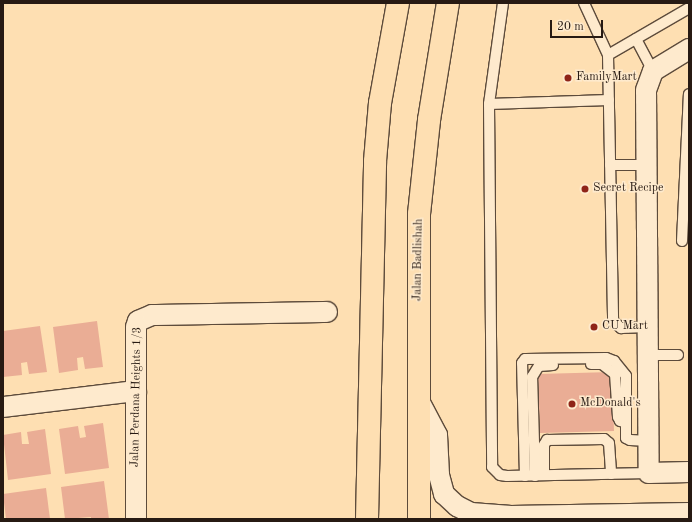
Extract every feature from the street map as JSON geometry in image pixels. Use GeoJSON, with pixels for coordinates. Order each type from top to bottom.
{"type":"FeatureCollection","features":[{"type":"Feature","properties":{"kind":"main road"},"geometry":{"type":"LineString","coordinates":[[367,519],[375,154],[380,103],[398,3]]}},
{"type":"Feature","properties":{"kind":"main road","name":"Jalan Badlishah"},"geometry":{"type":"LineString","coordinates":[[419,519],[419,214],[429,120],[448,3]]}},
{"type":"Feature","properties":{"kind":"street"},"geometry":{"type":"LineString","coordinates":[[689,49],[654,71],[646,90],[649,473],[689,472]]}},
{"type":"Feature","properties":{"kind":"street","name":"Jalan Perdana Heights 1/3"},"geometry":{"type":"LineString","coordinates":[[136,519],[136,327],[144,317],[327,312]]}},
{"type":"Feature","properties":{"kind":"street"},"geometry":{"type":"LineString","coordinates":[[3,407],[136,392]]}},
{"type":"Feature","properties":{"kind":"street"},"geometry":{"type":"LineString","coordinates":[[418,399],[437,435],[439,475],[444,494],[457,506],[471,513],[511,518],[689,513]]}},
{"type":"Feature","properties":{"kind":"lane"},"geometry":{"type":"LineString","coordinates":[[503,3],[489,104],[491,461],[495,472],[500,475],[535,476],[649,473]]}},
{"type":"Feature","properties":{"kind":"lane"},"geometry":{"type":"LineString","coordinates":[[584,3],[608,56],[613,322],[621,328],[647,327]]}},
{"type":"Feature","properties":{"kind":"lane"},"geometry":{"type":"LineString","coordinates":[[608,56],[689,8]]}},
{"type":"Feature","properties":{"kind":"lane"},"geometry":{"type":"LineString","coordinates":[[636,39],[654,71]]}},
{"type":"Feature","properties":{"kind":"lane"},"geometry":{"type":"LineString","coordinates":[[682,241],[689,94]]}},
{"type":"Feature","properties":{"kind":"lane"},"geometry":{"type":"LineString","coordinates":[[489,104],[609,100]]}},
{"type":"Feature","properties":{"kind":"lane"},"geometry":{"type":"LineString","coordinates":[[610,166],[646,165]]}},
{"type":"Feature","properties":{"kind":"lane"},"geometry":{"type":"LineString","coordinates":[[647,355],[678,355]]}},
{"type":"Feature","properties":{"kind":"lane"},"geometry":{"type":"LineString","coordinates":[[535,476],[522,363],[525,359],[606,358],[614,361],[626,376],[626,438],[630,440],[649,440]]}},
{"type":"Feature","properties":{"kind":"lane"},"geometry":{"type":"LineString","coordinates":[[535,476],[532,377],[540,366],[602,364],[607,366],[617,378],[619,419],[626,422]]}},
{"type":"Feature","properties":{"kind":"lane"},"geometry":{"type":"LineString","coordinates":[[535,476],[545,443],[561,440],[607,440],[611,474]]}},
{"type":"Feature","properties":{"kind":"building"},"geometry":{"type":"Polygon","coordinates":[[[97,321],[103,367],[85,369],[83,357],[77,358],[78,370],[59,373],[53,327],[97,321]]]}},
{"type":"Feature","properties":{"kind":"building"},"geometry":{"type":"Polygon","coordinates":[[[40,326],[47,372],[29,374],[27,362],[21,363],[22,375],[3,377],[3,331],[40,326]]]}},
{"type":"Feature","properties":{"kind":"building"},"geometry":{"type":"Polygon","coordinates":[[[612,372],[614,431],[540,433],[538,374],[612,372]]]}},
{"type":"Feature","properties":{"kind":"building"},"geometry":{"type":"Polygon","coordinates":[[[103,423],[109,468],[65,474],[59,429],[78,426],[80,438],[86,437],[84,426],[103,423]]]}},
{"type":"Feature","properties":{"kind":"building"},"geometry":{"type":"Polygon","coordinates":[[[45,429],[51,474],[8,480],[3,435],[21,432],[22,444],[29,444],[27,432],[45,429]]]}},
{"type":"Feature","properties":{"kind":"building"},"geometry":{"type":"Polygon","coordinates":[[[104,481],[109,519],[91,519],[91,517],[65,519],[61,487],[104,481]]]}},
{"type":"Feature","properties":{"kind":"building"},"geometry":{"type":"Polygon","coordinates":[[[46,488],[50,519],[6,519],[3,494],[46,488]]]}},
{"type":"Feature","properties":{"kind":"place","name":"FamilyMart"},"geometry":{"type":"Point","coordinates":[568,78]}},
{"type":"Feature","properties":{"kind":"place","name":"Secret Recipe"},"geometry":{"type":"Point","coordinates":[585,189]}},
{"type":"Feature","properties":{"kind":"place","name":"CU Mart"},"geometry":{"type":"Point","coordinates":[594,327]}},
{"type":"Feature","properties":{"kind":"place","name":"McDonald's"},"geometry":{"type":"Point","coordinates":[572,404]}}]}
